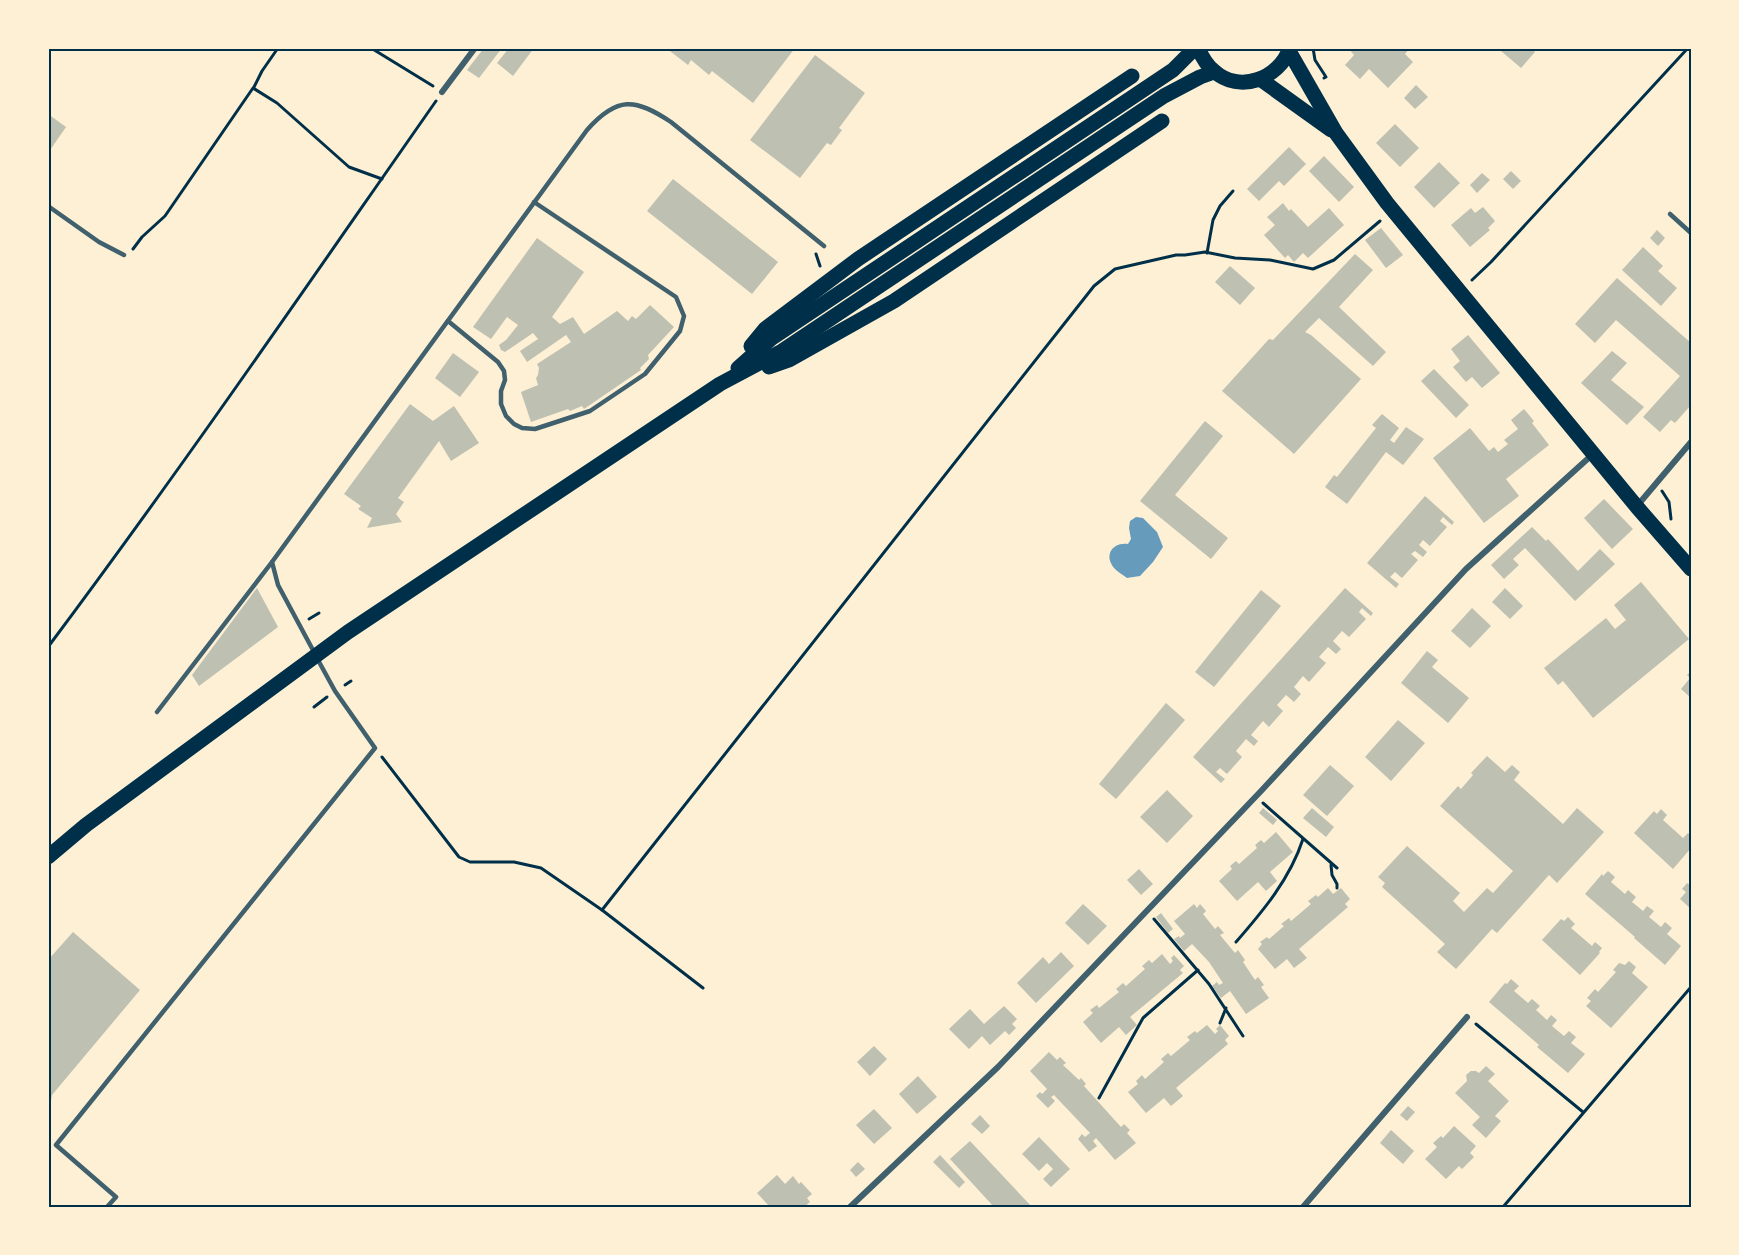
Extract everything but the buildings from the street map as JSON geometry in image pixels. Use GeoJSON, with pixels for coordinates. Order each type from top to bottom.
{"type":"FeatureCollection","features":[{"type":"Feature","properties":{"kind":"main road"},"geometry":{"type":"LineString","coordinates":[[720,384],[772,338],[1173,70],[1197,48],[1203,60],[1214,72],[1236,82],[1260,79],[1277,69],[1289,50]]}},
{"type":"Feature","properties":{"kind":"main road"},"geometry":{"type":"LineString","coordinates":[[1289,50],[1336,133],[1393,210],[1637,507],[1691,569]]}},
{"type":"Feature","properties":{"kind":"main road"},"geometry":{"type":"LineString","coordinates":[[48,857],[86,825],[358,626],[720,384],[782,351],[1164,96],[1200,76],[1214,72]]}},
{"type":"Feature","properties":{"kind":"main road"},"geometry":{"type":"LineString","coordinates":[[720,384],[765,329],[858,259],[1132,76]]}},
{"type":"Feature","properties":{"kind":"main road"},"geometry":{"type":"LineString","coordinates":[[1260,79],[1336,133]]}},
{"type":"Feature","properties":{"kind":"main road"},"geometry":{"type":"LineString","coordinates":[[720,384],[789,360],[894,301],[1162,121]]}},
{"type":"Feature","properties":{"kind":"street"},"geometry":{"type":"LineString","coordinates":[[442,92],[476,48]]}},
{"type":"Feature","properties":{"kind":"street"},"geometry":{"type":"LineString","coordinates":[[1637,507],[1691,442]]}},
{"type":"Feature","properties":{"kind":"street"},"geometry":{"type":"LineString","coordinates":[[850,1207],[998,1067],[1466,569],[1594,453]]}},
{"type":"Feature","properties":{"kind":"street"},"geometry":{"type":"LineString","coordinates":[[1303,1207],[1467,1017]]}},
{"type":"Feature","properties":{"kind":"lane"},"geometry":{"type":"LineString","coordinates":[[157,712],[272,562],[587,130],[611,108],[632,104],[651,109],[671,122],[824,246]]}},
{"type":"Feature","properties":{"kind":"lane"},"geometry":{"type":"LineString","coordinates":[[448,321],[498,362],[504,371],[505,380],[500,399],[506,416],[522,428],[535,429],[590,411],[645,374],[680,332],[684,316],[676,297],[534,202]]}},
{"type":"Feature","properties":{"kind":"lane"},"geometry":{"type":"LineString","coordinates":[[48,206],[99,243],[124,255]]}},
{"type":"Feature","properties":{"kind":"lane"},"geometry":{"type":"LineString","coordinates":[[1670,214],[1691,233]]}},
{"type":"Feature","properties":{"kind":"lane"},"geometry":{"type":"LineString","coordinates":[[107,1207],[116,1197],[56,1145],[375,748],[335,691],[316,657],[278,585],[272,562]]}},
{"type":"Feature","properties":{"kind":"path"},"geometry":{"type":"LineString","coordinates":[[124,255],[131,251],[142,237],[165,216],[254,88],[262,71],[278,48]]}},
{"type":"Feature","properties":{"kind":"path"},"geometry":{"type":"LineString","coordinates":[[48,647],[249,368],[442,92],[371,48]]}},
{"type":"Feature","properties":{"kind":"path"},"geometry":{"type":"LineString","coordinates":[[1313,48],[1315,60],[1326,77],[1321,80]]}},
{"type":"Feature","properties":{"kind":"path"},"geometry":{"type":"LineString","coordinates":[[1460,291],[1491,262],[1688,48]]}},
{"type":"Feature","properties":{"kind":"path"},"geometry":{"type":"LineString","coordinates":[[254,88],[277,103],[349,167],[382,179]]}},
{"type":"Feature","properties":{"kind":"path"},"geometry":{"type":"LineString","coordinates":[[1207,253],[1213,220],[1220,206],[1233,191]]}},
{"type":"Feature","properties":{"kind":"path"},"geometry":{"type":"LineString","coordinates":[[603,910],[1094,286],[1114,269],[1176,255],[1207,253],[1235,258],[1270,260],[1313,269],[1334,260],[1393,210]]}},
{"type":"Feature","properties":{"kind":"path"},"geometry":{"type":"LineString","coordinates":[[1657,482],[1669,502],[1671,521],[1663,537]]}},
{"type":"Feature","properties":{"kind":"path"},"geometry":{"type":"LineString","coordinates":[[375,748],[459,857],[470,862],[514,862],[542,868],[603,910],[703,988]]}},
{"type":"Feature","properties":{"kind":"path"},"geometry":{"type":"LineString","coordinates":[[1255,796],[1337,868]]}},
{"type":"Feature","properties":{"kind":"path"},"geometry":{"type":"LineString","coordinates":[[1236,942],[1268,905],[1291,869],[1304,839]]}},
{"type":"Feature","properties":{"kind":"path"},"geometry":{"type":"LineString","coordinates":[[1331,863],[1332,875],[1337,888]]}},
{"type":"Feature","properties":{"kind":"path"},"geometry":{"type":"LineString","coordinates":[[1146,911],[1198,970],[1243,1036]]}},
{"type":"Feature","properties":{"kind":"path"},"geometry":{"type":"LineString","coordinates":[[1100,1098],[1143,1018],[1198,970]]}},
{"type":"Feature","properties":{"kind":"path"},"geometry":{"type":"LineString","coordinates":[[1503,1207],[1691,987]]}},
{"type":"Feature","properties":{"kind":"path"},"geometry":{"type":"LineString","coordinates":[[1220,1023],[1226,1008]]}},
{"type":"Feature","properties":{"kind":"path"},"geometry":{"type":"LineString","coordinates":[[1467,1017],[1583,1112]]}},
{"type":"Feature","properties":{"kind":"water"},"geometry":{"type":"Polygon","coordinates":[[[1136,517],[1143,518],[1157,532],[1163,547],[1140,576],[1127,578],[1111,564],[1110,555],[1118,545],[1128,544],[1131,539],[1130,521],[1136,517]]]}}]}
